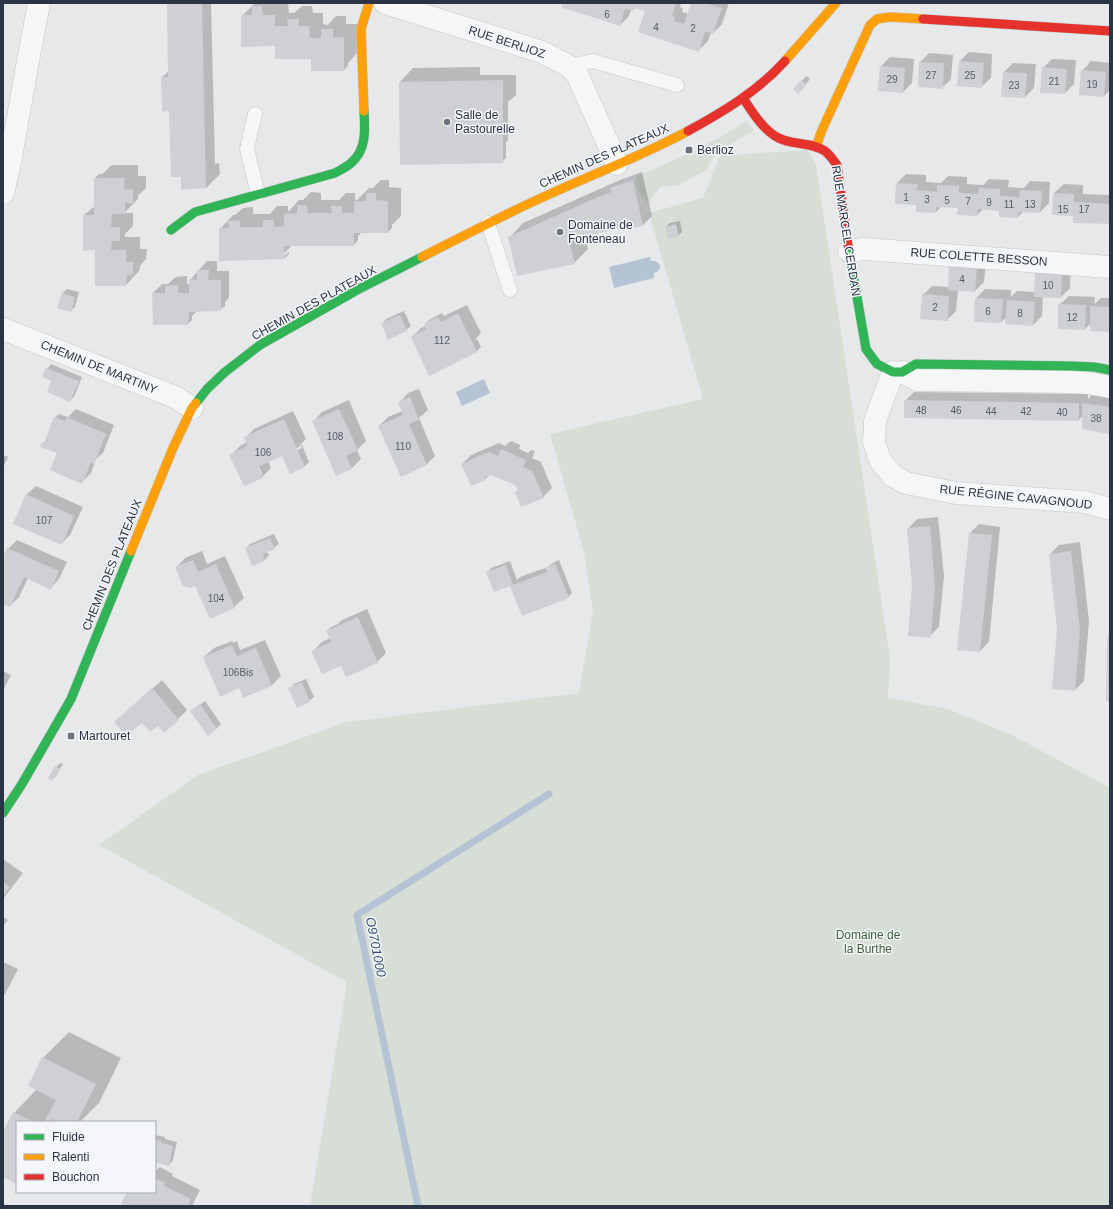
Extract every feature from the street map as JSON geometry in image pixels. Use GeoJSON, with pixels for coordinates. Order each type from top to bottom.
{"type":"FeatureCollection","features":[{"type":"Feature","properties":{"kind":"street"},"geometry":{"type":"LineString","coordinates":[[3,193],[9,168],[39,3]]}},
{"type":"Feature","properties":{"kind":"street"},"geometry":{"type":"LineString","coordinates":[[171,230],[195,212],[335,173],[352,163],[362,149],[365,134],[361,29],[369,3]]}},
{"type":"Feature","properties":{"kind":"street","name":"RUE BERLIOZ"},"geometry":{"type":"LineString","coordinates":[[384,3],[542,52],[569,66],[577,74],[617,164]]}},
{"type":"Feature","properties":{"kind":"street","name":"CHEMIN DES PLATEAUX"},"geometry":{"type":"LineString","coordinates":[[3,813],[22,784],[71,700],[173,448],[192,408],[207,389],[260,345],[359,290],[488,223],[549,194],[666,143],[723,112],[763,83],[778,69],[836,3]]}},
{"type":"Feature","properties":{"kind":"street"},"geometry":{"type":"LineString","coordinates":[[816,147],[822,130],[870,25],[877,19],[890,17],[1110,31]]}},
{"type":"Feature","properties":{"kind":"street","name":"RUE MARCEL CERDAN"},"geometry":{"type":"LineString","coordinates":[[743,98],[768,130],[776,136],[791,142],[825,150],[833,158],[837,165],[849,251],[866,349],[877,364],[917,380],[1070,382],[1088,383],[1110,387]]}},
{"type":"Feature","properties":{"kind":"street","name":"RUE COLETTE BESSON"},"geometry":{"type":"LineString","coordinates":[[849,251],[864,249],[1110,266]]}},
{"type":"Feature","properties":{"kind":"street","name":"CHEMIN DE MARTINY"},"geometry":{"type":"LineString","coordinates":[[3,329],[175,397],[192,408]]}},
{"type":"Feature","properties":{"kind":"street"},"geometry":{"type":"LineString","coordinates":[[897,372],[916,364],[1071,366],[1094,367],[1110,370]]}},
{"type":"Feature","properties":{"kind":"street","name":"RUE RÉGINE CAVAGNOUD"},"geometry":{"type":"LineString","coordinates":[[897,372],[875,421],[874,442],[880,460],[893,476],[906,483],[956,493],[1085,502],[1110,508]]}},
{"type":"Feature","properties":{"kind":"lane"},"geometry":{"type":"LineString","coordinates":[[569,66],[593,61],[677,85]]}},
{"type":"Feature","properties":{"kind":"lane"},"geometry":{"type":"LineString","coordinates":[[255,114],[247,149],[258,194]]}},
{"type":"Feature","properties":{"kind":"lane"},"geometry":{"type":"LineString","coordinates":[[488,223],[510,290]]}},
{"type":"Feature","properties":{"kind":"green space"},"geometry":{"type":"Polygon","coordinates":[[[746,121],[754,130],[715,154],[706,170],[679,185],[660,187],[648,203],[639,193],[636,177],[706,145],[746,121]]]}},
{"type":"Feature","properties":{"kind":"green space","name":"Domaine de la Burthe"},"geometry":{"type":"Polygon","coordinates":[[[807,150],[816,165],[890,658],[888,698],[948,709],[1012,735],[1110,788],[1110,1206],[310,1206],[347,982],[99,845],[198,775],[347,722],[579,693],[593,611],[584,552],[550,434],[703,399],[649,213],[703,198],[720,156],[807,150]]]}},
{"type":"Feature","properties":{"kind":"water"},"geometry":{"type":"Polygon","coordinates":[[[650,257],[651,261],[656,261],[660,265],[657,272],[654,273],[654,278],[614,288],[609,267],[650,257]]]}},
{"type":"Feature","properties":{"kind":"water"},"geometry":{"type":"Polygon","coordinates":[[[484,379],[490,393],[462,406],[456,392],[484,379]]]}},
{"type":"Feature","properties":{"kind":"building"},"geometry":{"type":"Polygon","coordinates":[[[167,3],[202,3],[206,188],[181,190],[181,177],[171,177],[169,111],[162,112],[161,77],[168,77],[167,3]]]}},
{"type":"Feature","properties":{"kind":"building"},"geometry":{"type":"Polygon","coordinates":[[[562,3],[676,3],[672,16],[675,17],[674,21],[684,24],[691,3],[705,3],[722,8],[713,34],[705,31],[699,52],[638,32],[645,11],[634,8],[633,11],[625,9],[620,26],[561,7],[562,3]]]}},
{"type":"Feature","properties":{"kind":"building"},"geometry":{"type":"Polygon","coordinates":[[[252,6],[262,6],[263,15],[275,15],[275,26],[288,26],[287,19],[299,19],[299,26],[309,26],[310,38],[321,38],[321,29],[333,29],[333,38],[344,37],[344,71],[311,71],[311,59],[275,59],[275,46],[241,47],[241,15],[252,15],[252,6]]]}},
{"type":"Feature","properties":{"kind":"building"},"geometry":{"type":"Polygon","coordinates":[[[959,61],[984,63],[982,88],[957,86],[959,61]]]}},
{"type":"Feature","properties":{"kind":"building"},"geometry":{"type":"Polygon","coordinates":[[[919,62],[944,63],[943,89],[918,87],[919,62]]]}},
{"type":"Feature","properties":{"kind":"building"},"geometry":{"type":"Polygon","coordinates":[[[880,66],[905,68],[903,93],[878,91],[880,66]]]}},
{"type":"Feature","properties":{"kind":"building"},"geometry":{"type":"Polygon","coordinates":[[[1042,67],[1067,69],[1065,94],[1040,93],[1042,67]]]}},
{"type":"Feature","properties":{"kind":"building"},"geometry":{"type":"Polygon","coordinates":[[[1081,70],[1106,72],[1104,97],[1079,95],[1081,70]]]}},
{"type":"Feature","properties":{"kind":"building"},"geometry":{"type":"Polygon","coordinates":[[[1003,72],[1027,73],[1025,98],[1001,97],[1003,72]]]}},
{"type":"Feature","properties":{"kind":"building","name":"Salle de Pastourelle"},"geometry":{"type":"Polygon","coordinates":[[[503,80],[503,163],[400,165],[399,82],[503,80]]]}},
{"type":"Feature","properties":{"kind":"building"},"geometry":{"type":"Polygon","coordinates":[[[801,80],[807,84],[798,94],[793,89],[801,80]]]}},
{"type":"Feature","properties":{"kind":"building"},"geometry":{"type":"Polygon","coordinates":[[[94,178],[125,178],[124,189],[133,190],[133,203],[125,203],[125,214],[112,214],[111,227],[120,227],[120,241],[112,241],[111,250],[126,250],[126,262],[133,262],[133,274],[127,275],[126,286],[95,286],[95,250],[83,251],[83,215],[94,215],[94,178]]]}},
{"type":"Feature","properties":{"kind":"building","name":"Domaine de Fonteneau"},"geometry":{"type":"Polygon","coordinates":[[[633,180],[643,226],[619,231],[619,228],[569,241],[575,264],[517,276],[508,237],[611,192],[610,188],[633,180]]]}},
{"type":"Feature","properties":{"kind":"building"},"geometry":{"type":"Polygon","coordinates":[[[896,183],[918,184],[917,190],[937,192],[937,185],[959,186],[959,193],[978,194],[979,188],[1000,189],[1000,196],[1019,197],[1020,190],[1042,191],[1040,213],[1019,212],[1018,218],[999,217],[999,211],[978,209],[977,216],[957,215],[958,208],[936,207],[936,213],[916,212],[916,205],[895,204],[896,183]]]}},
{"type":"Feature","properties":{"kind":"building"},"geometry":{"type":"Polygon","coordinates":[[[366,193],[376,193],[376,200],[388,201],[388,233],[354,233],[354,246],[284,246],[285,259],[219,261],[219,228],[229,228],[228,221],[240,220],[240,227],[263,227],[263,220],[274,220],[274,227],[284,226],[284,214],[297,213],[297,205],[307,206],[308,213],[332,213],[331,206],[342,206],[342,213],[354,213],[354,201],[366,201],[366,193]]]}},
{"type":"Feature","properties":{"kind":"building"},"geometry":{"type":"Polygon","coordinates":[[[1053,193],[1074,194],[1074,202],[1110,204],[1110,224],[1073,223],[1073,216],[1052,215],[1053,193]]]}},
{"type":"Feature","properties":{"kind":"building"},"geometry":{"type":"Polygon","coordinates":[[[676,224],[679,237],[668,239],[665,227],[676,224]]]}},
{"type":"Feature","properties":{"kind":"building"},"geometry":{"type":"Polygon","coordinates":[[[949,266],[977,268],[975,292],[948,290],[949,266]]]}},
{"type":"Feature","properties":{"kind":"building"},"geometry":{"type":"Polygon","coordinates":[[[197,270],[209,270],[208,280],[221,280],[221,311],[189,312],[188,325],[153,325],[152,293],[165,293],[165,286],[178,285],[178,293],[189,293],[189,279],[197,280],[197,270]]]}},
{"type":"Feature","properties":{"kind":"building"},"geometry":{"type":"Polygon","coordinates":[[[1035,272],[1062,273],[1061,298],[1034,297],[1035,272]]]}},
{"type":"Feature","properties":{"kind":"building"},"geometry":{"type":"Polygon","coordinates":[[[62,293],[75,297],[71,312],[57,308],[62,293]]]}},
{"type":"Feature","properties":{"kind":"building"},"geometry":{"type":"Polygon","coordinates":[[[922,294],[949,296],[948,321],[920,319],[922,294]]]}},
{"type":"Feature","properties":{"kind":"building"},"geometry":{"type":"Polygon","coordinates":[[[975,298],[1003,299],[1001,323],[974,322],[975,298]]]}},
{"type":"Feature","properties":{"kind":"building"},"geometry":{"type":"Polygon","coordinates":[[[1007,300],[1035,302],[1033,326],[1005,324],[1007,300]]]}},
{"type":"Feature","properties":{"kind":"building"},"geometry":{"type":"Polygon","coordinates":[[[1058,304],[1086,305],[1085,330],[1058,329],[1058,304]]]}},
{"type":"Feature","properties":{"kind":"building"},"geometry":{"type":"Polygon","coordinates":[[[1090,306],[1110,307],[1110,332],[1090,331],[1090,306]]]}},
{"type":"Feature","properties":{"kind":"building"},"geometry":{"type":"Polygon","coordinates":[[[458,313],[477,352],[429,376],[411,337],[426,329],[424,324],[438,317],[441,322],[458,313]]]}},
{"type":"Feature","properties":{"kind":"building"},"geometry":{"type":"Polygon","coordinates":[[[400,315],[407,331],[388,340],[381,323],[400,315]]]}},
{"type":"Feature","properties":{"kind":"building"},"geometry":{"type":"Polygon","coordinates":[[[46,368],[79,381],[70,402],[47,392],[51,381],[42,377],[46,368]]]}},
{"type":"Feature","properties":{"kind":"building"},"geometry":{"type":"Polygon","coordinates":[[[410,397],[419,420],[409,424],[427,465],[401,477],[378,426],[403,415],[398,402],[410,397]]]}},
{"type":"Feature","properties":{"kind":"building"},"geometry":{"type":"Polygon","coordinates":[[[904,400],[1079,403],[1079,421],[904,418],[904,400]]]}},
{"type":"Feature","properties":{"kind":"building"},"geometry":{"type":"Polygon","coordinates":[[[1082,403],[1110,407],[1110,434],[1082,429],[1082,403]]]}},
{"type":"Feature","properties":{"kind":"building"},"geometry":{"type":"Polygon","coordinates":[[[339,409],[358,450],[346,456],[352,469],[336,476],[312,421],[339,409]]]}},
{"type":"Feature","properties":{"kind":"building"},"geometry":{"type":"Polygon","coordinates":[[[54,417],[65,421],[67,417],[106,434],[94,464],[91,462],[82,484],[50,470],[57,453],[40,447],[42,442],[44,443],[54,417]]]}},
{"type":"Feature","properties":{"kind":"building"},"geometry":{"type":"Polygon","coordinates":[[[284,419],[305,467],[290,474],[282,456],[258,467],[263,478],[244,486],[229,455],[247,446],[244,437],[284,419]]]}},
{"type":"Feature","properties":{"kind":"building"},"geometry":{"type":"Polygon","coordinates":[[[501,449],[526,460],[523,467],[532,471],[544,498],[521,507],[515,492],[518,491],[515,485],[491,475],[484,477],[486,480],[471,486],[461,464],[489,452],[498,456],[501,449]]]}},
{"type":"Feature","properties":{"kind":"building"},"geometry":{"type":"Polygon","coordinates":[[[26,494],[74,516],[62,545],[13,524],[26,494]]]}},
{"type":"Feature","properties":{"kind":"building"},"geometry":{"type":"Polygon","coordinates":[[[930,526],[935,586],[931,638],[908,636],[912,586],[907,528],[930,526]]]}},
{"type":"Feature","properties":{"kind":"building"},"geometry":{"type":"Polygon","coordinates":[[[969,533],[992,535],[980,652],[957,650],[969,533]]]}},
{"type":"Feature","properties":{"kind":"building"},"geometry":{"type":"Polygon","coordinates":[[[270,538],[275,549],[263,554],[265,561],[252,566],[245,548],[270,538]]]}},
{"type":"Feature","properties":{"kind":"building"},"geometry":{"type":"Polygon","coordinates":[[[7,548],[59,571],[51,590],[24,577],[10,607],[3,604],[3,557],[7,548]]]}},
{"type":"Feature","properties":{"kind":"building"},"geometry":{"type":"Polygon","coordinates":[[[1071,551],[1080,630],[1075,691],[1052,689],[1057,630],[1049,554],[1071,551]]]}},
{"type":"Feature","properties":{"kind":"building"},"geometry":{"type":"Polygon","coordinates":[[[193,560],[198,572],[216,564],[235,608],[210,619],[195,586],[191,588],[183,586],[175,567],[193,560]]]}},
{"type":"Feature","properties":{"kind":"building"},"geometry":{"type":"Polygon","coordinates":[[[555,564],[569,598],[522,616],[510,586],[494,592],[486,572],[506,565],[513,585],[547,572],[545,568],[555,564]]]}},
{"type":"Feature","properties":{"kind":"building"},"geometry":{"type":"Polygon","coordinates":[[[358,617],[378,663],[346,677],[341,666],[322,674],[311,651],[331,642],[326,631],[358,617]]]}},
{"type":"Feature","properties":{"kind":"building"},"geometry":{"type":"Polygon","coordinates":[[[1109,632],[1110,702],[1106,701],[1107,641],[1109,632]]]}},
{"type":"Feature","properties":{"kind":"building"},"geometry":{"type":"Polygon","coordinates":[[[232,645],[237,656],[256,648],[272,686],[243,698],[239,688],[220,697],[203,657],[232,645]]]}},
{"type":"Feature","properties":{"kind":"building"},"geometry":{"type":"Polygon","coordinates":[[[302,682],[310,702],[297,708],[288,688],[302,682]]]}},
{"type":"Feature","properties":{"kind":"building"},"geometry":{"type":"Polygon","coordinates":[[[152,688],[179,720],[164,733],[158,726],[150,732],[142,723],[126,736],[114,722],[152,688]]]}},
{"type":"Feature","properties":{"kind":"building"},"geometry":{"type":"Polygon","coordinates":[[[200,704],[217,729],[208,736],[190,711],[200,704]]]}},
{"type":"Feature","properties":{"kind":"building"},"geometry":{"type":"Polygon","coordinates":[[[55,766],[60,769],[52,781],[48,778],[55,766]]]}},
{"type":"Feature","properties":{"kind":"building"},"geometry":{"type":"Polygon","coordinates":[[[3,882],[10,887],[3,896],[3,882]]]}},
{"type":"Feature","properties":{"kind":"building"},"geometry":{"type":"Polygon","coordinates":[[[42,1057],[96,1084],[78,1121],[56,1121],[52,1119],[51,1121],[45,1121],[56,1100],[28,1086],[42,1057]]]}},
{"type":"Feature","properties":{"kind":"building"},"geometry":{"type":"Polygon","coordinates":[[[13,1112],[31,1121],[16,1121],[16,1184],[3,1177],[3,1132],[13,1112]]]}},
{"type":"Feature","properties":{"kind":"building"},"geometry":{"type":"Polygon","coordinates":[[[156,1140],[173,1146],[169,1166],[156,1162],[156,1140]]]}},
{"type":"Feature","properties":{"kind":"building"},"geometry":{"type":"Polygon","coordinates":[[[156,1178],[165,1183],[164,1186],[191,1199],[188,1206],[120,1206],[126,1193],[156,1193],[156,1178]]]}},
{"type":"Feature","properties":{"kind":"waterway","name":"O9701000"},"geometry":{"type":"LineString","coordinates":[[418,1206],[357,915],[549,794]]}},
{"type":"Feature","properties":{"kind":"traffic: fast"},"geometry":{"type":"LineString","coordinates":[[171,230],[195,212],[335,173],[345,167],[356,158],[360,152],[365,132],[364,111]]}},
{"type":"Feature","properties":{"kind":"traffic: fast"},"geometry":{"type":"LineString","coordinates":[[848,245],[866,349],[877,364],[893,372],[902,372],[916,364],[1071,366],[1094,367],[1110,370]]}},
{"type":"Feature","properties":{"kind":"traffic: fast"},"geometry":{"type":"LineString","coordinates":[[196,403],[207,389],[225,372],[260,345],[359,289],[422,257]]}},
{"type":"Feature","properties":{"kind":"traffic: fast"},"geometry":{"type":"LineString","coordinates":[[3,813],[22,784],[71,699],[131,551]]}},
{"type":"Feature","properties":{"kind":"traffic: slow"},"geometry":{"type":"LineString","coordinates":[[364,111],[361,29],[369,3]]}},
{"type":"Feature","properties":{"kind":"traffic: slow"},"geometry":{"type":"LineString","coordinates":[[785,61],[836,3]]}},
{"type":"Feature","properties":{"kind":"traffic: slow"},"geometry":{"type":"LineString","coordinates":[[816,147],[822,130],[870,25],[877,19],[890,17],[923,19]]}},
{"type":"Feature","properties":{"kind":"traffic: slow"},"geometry":{"type":"LineString","coordinates":[[422,257],[486,224],[567,186],[637,156],[688,131]]}},
{"type":"Feature","properties":{"kind":"traffic: slow"},"geometry":{"type":"LineString","coordinates":[[131,551],[173,448],[192,408],[196,403]]}},
{"type":"Feature","properties":{"kind":"traffic: jam"},"geometry":{"type":"LineString","coordinates":[[923,19],[1110,31]]}},
{"type":"Feature","properties":{"kind":"traffic: jam"},"geometry":{"type":"LineString","coordinates":[[688,131],[740,100],[775,72],[785,61]]}},
{"type":"Feature","properties":{"kind":"traffic: jam"},"geometry":{"type":"LineString","coordinates":[[743,98],[761,123],[775,136],[787,141],[807,144],[819,148],[825,151],[837,165],[848,245]]}},
{"type":"Feature","properties":{"kind":"place","name":"Salle de Pastourelle"},"geometry":{"type":"Point","coordinates":[447,122]}},
{"type":"Feature","properties":{"kind":"place","name":"Berlioz"},"geometry":{"type":"Point","coordinates":[689,150]}},
{"type":"Feature","properties":{"kind":"place","name":"Domaine de Fonteneau"},"geometry":{"type":"Point","coordinates":[560,232]}},
{"type":"Feature","properties":{"kind":"place","name":"Martouret"},"geometry":{"type":"Point","coordinates":[71,736]}}]}
